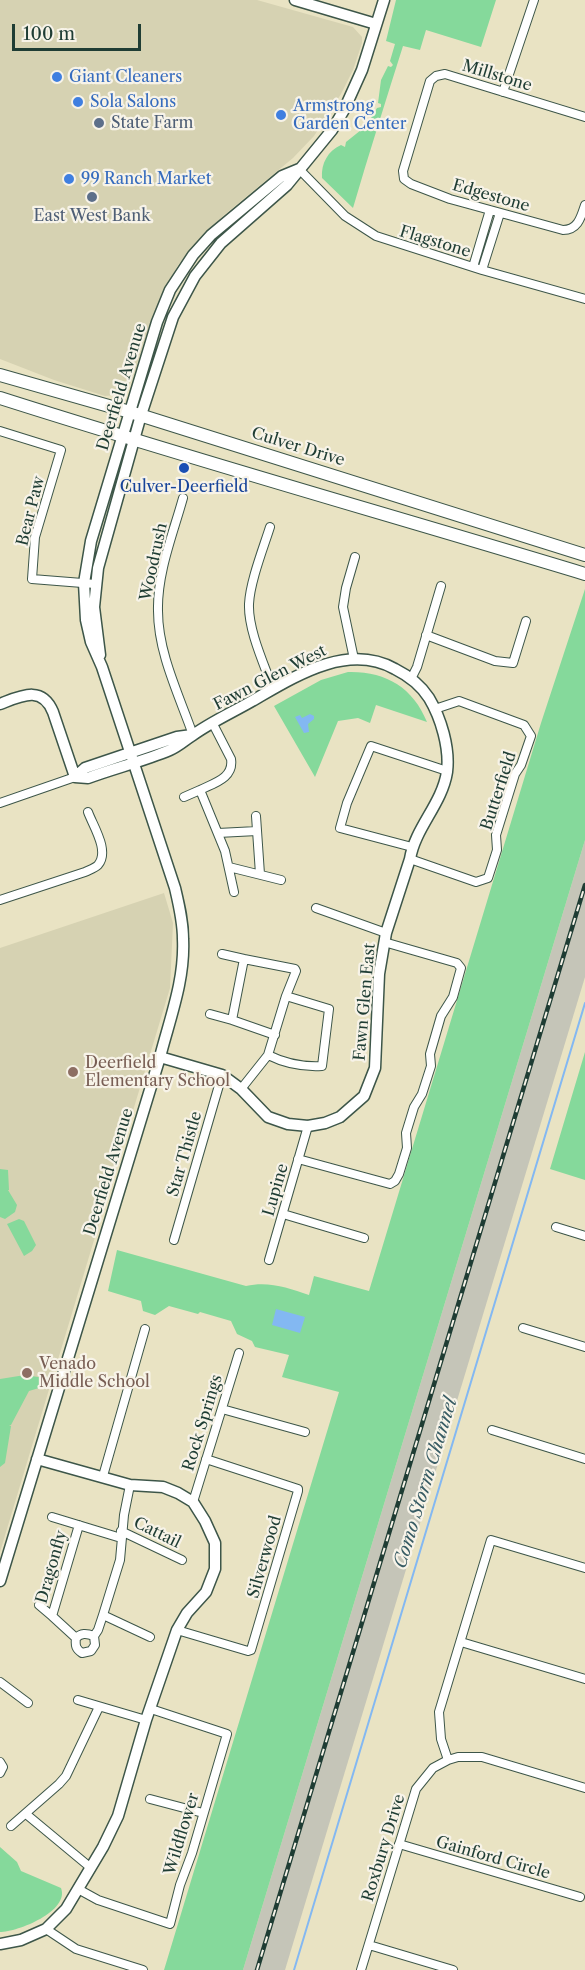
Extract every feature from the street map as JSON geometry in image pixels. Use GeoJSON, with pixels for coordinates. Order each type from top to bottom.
{"type":"FeatureCollection","features":[{"type":"Feature","properties":{"kind":"main road","name":"Culver Drive"},"geometry":{"type":"LineString","coordinates":[[0,375],[136,414],[585,555]]}},
{"type":"Feature","properties":{"kind":"main road"},"geometry":{"type":"LineString","coordinates":[[0,398],[284,486],[585,574]]}},
{"type":"Feature","properties":{"kind":"street"},"geometry":{"type":"LineString","coordinates":[[295,0],[376,24]]}},
{"type":"Feature","properties":{"kind":"street","name":"Deerfield Avenue"},"geometry":{"type":"LineString","coordinates":[[0,1581],[160,1057],[179,988],[183,959],[181,915],[175,888],[102,667],[90,584],[91,541],[129,437],[157,322],[170,290],[193,255],[211,235],[282,176],[299,169],[332,130],[362,70],[384,0]]}},
{"type":"Feature","properties":{"kind":"street"},"geometry":{"type":"LineString","coordinates":[[503,92],[534,0]]}},
{"type":"Feature","properties":{"kind":"street","name":"Millstone"},"geometry":{"type":"LineString","coordinates":[[404,179],[404,171],[430,81],[436,76],[445,75],[585,117]]}},
{"type":"Feature","properties":{"kind":"street","name":"Flagstone"},"geometry":{"type":"LineString","coordinates":[[299,169],[345,216],[376,236],[482,270],[585,299]]}},
{"type":"Feature","properties":{"kind":"street","name":"Edgestone"},"geometry":{"type":"LineString","coordinates":[[404,179],[411,184],[490,210],[557,229],[573,228],[579,222],[585,205]]}},
{"type":"Feature","properties":{"kind":"street"},"geometry":{"type":"LineString","coordinates":[[473,267],[490,210]]}},
{"type":"Feature","properties":{"kind":"street"},"geometry":{"type":"LineString","coordinates":[[482,270],[500,213]]}},
{"type":"Feature","properties":{"kind":"street","name":"Bear Paw"},"geometry":{"type":"LineString","coordinates":[[0,431],[61,450],[35,537],[32,579],[90,584]]}},
{"type":"Feature","properties":{"kind":"street","name":"Woodrush"},"geometry":{"type":"LineString","coordinates":[[183,498],[160,585],[158,610],[163,648],[193,735]]}},
{"type":"Feature","properties":{"kind":"street"},"geometry":{"type":"LineString","coordinates":[[270,527],[250,589],[249,606],[251,626],[273,689]]}},
{"type":"Feature","properties":{"kind":"street"},"geometry":{"type":"LineString","coordinates":[[354,659],[343,607],[355,557]]}},
{"type":"Feature","properties":{"kind":"street"},"geometry":{"type":"LineString","coordinates":[[412,677],[441,586]]}},
{"type":"Feature","properties":{"kind":"street"},"geometry":{"type":"LineString","coordinates":[[426,635],[495,662],[513,663],[526,621]]}},
{"type":"Feature","properties":{"kind":"street","name":"Fawn Glen West"},"geometry":{"type":"LineString","coordinates":[[75,777],[88,778],[177,737],[193,735],[273,689],[337,660],[369,659],[385,663],[412,677],[435,709],[446,752],[447,771],[443,787],[412,847],[410,860]]}},
{"type":"Feature","properties":{"kind":"street"},"geometry":{"type":"LineString","coordinates":[[0,704],[30,694],[45,699],[53,712],[75,777],[0,803]]}},
{"type":"Feature","properties":{"kind":"street","name":"Butterfield"},"geometry":{"type":"LineString","coordinates":[[410,860],[476,882],[488,878],[497,850],[496,835],[515,774],[521,765],[531,736],[524,725],[459,701],[435,709]]}},
{"type":"Feature","properties":{"kind":"street"},"geometry":{"type":"LineString","coordinates":[[184,797],[223,779],[231,770],[231,759],[213,724]]}},
{"type":"Feature","properties":{"kind":"street"},"geometry":{"type":"LineString","coordinates":[[412,847],[340,828],[347,803],[371,746],[447,771]]}},
{"type":"Feature","properties":{"kind":"street"},"geometry":{"type":"LineString","coordinates":[[200,790],[218,834],[229,867],[234,892]]}},
{"type":"Feature","properties":{"kind":"street"},"geometry":{"type":"LineString","coordinates":[[0,900],[85,872],[98,865],[102,857],[101,844],[88,812]]}},
{"type":"Feature","properties":{"kind":"street"},"geometry":{"type":"LineString","coordinates":[[256,816],[260,874]]}},
{"type":"Feature","properties":{"kind":"street"},"geometry":{"type":"LineString","coordinates":[[218,834],[257,831]]}},
{"type":"Feature","properties":{"kind":"street","name":"Fawn Glen East"},"geometry":{"type":"LineString","coordinates":[[160,1057],[222,1075],[241,1089],[268,1117],[288,1124],[308,1126],[340,1117],[364,1096],[375,1068],[379,974],[385,938],[410,860]]}},
{"type":"Feature","properties":{"kind":"street"},"geometry":{"type":"LineString","coordinates":[[229,867],[281,880]]}},
{"type":"Feature","properties":{"kind":"street"},"geometry":{"type":"LineString","coordinates":[[298,1160],[390,1184],[395,1181],[407,1148],[406,1134],[414,1107],[422,1094],[431,1066],[430,1054],[441,1016],[453,997],[461,968],[458,963],[385,938],[316,908]]}},
{"type":"Feature","properties":{"kind":"street"},"geometry":{"type":"LineString","coordinates":[[222,954],[296,970],[268,1054],[241,1089]]}},
{"type":"Feature","properties":{"kind":"street"},"geometry":{"type":"LineString","coordinates":[[231,1020],[244,959]]}},
{"type":"Feature","properties":{"kind":"street"},"geometry":{"type":"LineString","coordinates":[[268,1054],[281,1061],[322,1066],[329,1009],[286,996]]}},
{"type":"Feature","properties":{"kind":"street"},"geometry":{"type":"LineString","coordinates":[[210,1014],[275,1035]]}},
{"type":"Feature","properties":{"kind":"street","name":"Star Thistle"},"geometry":{"type":"LineString","coordinates":[[174,1240],[222,1075]]}},
{"type":"Feature","properties":{"kind":"street","name":"Lupine"},"geometry":{"type":"LineString","coordinates":[[269,1260],[308,1126]]}},
{"type":"Feature","properties":{"kind":"street"},"geometry":{"type":"LineString","coordinates":[[283,1214],[364,1238]]}},
{"type":"Feature","properties":{"kind":"street"},"geometry":{"type":"LineString","coordinates":[[556,1227],[585,1236]]}},
{"type":"Feature","properties":{"kind":"street"},"geometry":{"type":"LineString","coordinates":[[103,1476],[145,1329]]}},
{"type":"Feature","properties":{"kind":"street"},"geometry":{"type":"LineString","coordinates":[[523,1329],[585,1347]]}},
{"type":"Feature","properties":{"kind":"street","name":"Rock Springs"},"geometry":{"type":"LineString","coordinates":[[194,1502],[239,1353]]}},
{"type":"Feature","properties":{"kind":"street"},"geometry":{"type":"LineString","coordinates":[[222,1409],[305,1432]]}},
{"type":"Feature","properties":{"kind":"street"},"geometry":{"type":"LineString","coordinates":[[492,1430],[584,1457]]}},
{"type":"Feature","properties":{"kind":"street"},"geometry":{"type":"LineString","coordinates":[[0,1944],[21,1940],[46,1929],[66,1909],[91,1868],[118,1816],[146,1720],[177,1630],[187,1613],[206,1592],[215,1569],[215,1543],[194,1502],[163,1487],[130,1485],[37,1459]]}},
{"type":"Feature","properties":{"kind":"street","name":"Silverwood"},"geometry":{"type":"LineString","coordinates":[[177,1630],[251,1650],[298,1491],[298,1489],[206,1460]]}},
{"type":"Feature","properties":{"kind":"street"},"geometry":{"type":"LineString","coordinates":[[94,1636],[79,1635],[75,1645],[77,1650],[82,1653],[93,1649],[94,1636],[98,1630],[120,1560],[121,1534],[130,1485]]}},
{"type":"Feature","properties":{"kind":"street","name":"Dragonfly"},"geometry":{"type":"LineString","coordinates":[[52,1517],[121,1534]]}},
{"type":"Feature","properties":{"kind":"street","name":"Dragonfly"},"geometry":{"type":"LineString","coordinates":[[52,1616],[79,1525]]}},
{"type":"Feature","properties":{"kind":"street","name":"Cattail"},"geometry":{"type":"LineString","coordinates":[[121,1534],[182,1560]]}},
{"type":"Feature","properties":{"kind":"street"},"geometry":{"type":"LineString","coordinates":[[585,1568],[491,1540],[439,1712],[441,1739],[448,1761],[458,1758],[482,1757],[585,1788]]}},
{"type":"Feature","properties":{"kind":"street","name":"Dragonfly"},"geometry":{"type":"LineString","coordinates":[[39,1605],[76,1638]]}},
{"type":"Feature","properties":{"kind":"street"},"geometry":{"type":"LineString","coordinates":[[103,1615],[150,1637]]}},
{"type":"Feature","properties":{"kind":"street"},"geometry":{"type":"LineString","coordinates":[[461,1642],[585,1679]]}},
{"type":"Feature","properties":{"kind":"street"},"geometry":{"type":"LineString","coordinates":[[0,1694],[3,1684],[28,1703]]}},
{"type":"Feature","properties":{"kind":"street"},"geometry":{"type":"LineString","coordinates":[[78,1700],[146,1720]]}},
{"type":"Feature","properties":{"kind":"street"},"geometry":{"type":"LineString","coordinates":[[11,1826],[66,1776],[99,1707]]}},
{"type":"Feature","properties":{"kind":"street","name":"Wildflower"},"geometry":{"type":"LineString","coordinates":[[78,1889],[98,1900],[170,1924],[227,1734],[151,1709]]}},
{"type":"Feature","properties":{"kind":"street","name":"Roxbury Drive"},"geometry":{"type":"LineString","coordinates":[[361,1970],[416,1789],[433,1768],[448,1761]]}},
{"type":"Feature","properties":{"kind":"street"},"geometry":{"type":"LineString","coordinates":[[0,1762],[3,1767],[0,1773]]}},
{"type":"Feature","properties":{"kind":"street"},"geometry":{"type":"LineString","coordinates":[[150,1799],[203,1813]]}},
{"type":"Feature","properties":{"kind":"street"},"geometry":{"type":"LineString","coordinates":[[26,1814],[91,1868]]}},
{"type":"Feature","properties":{"kind":"street","name":"Gainford Circle"},"geometry":{"type":"LineString","coordinates":[[399,1844],[580,1897]]}},
{"type":"Feature","properties":{"kind":"street"},"geometry":{"type":"LineString","coordinates":[[46,1929],[76,1949],[142,1970]]}},
{"type":"Feature","properties":{"kind":"street"},"geometry":{"type":"LineString","coordinates":[[369,1945],[453,1970]]}},
{"type":"Feature","properties":{"kind":"shaded area"},"geometry":{"type":"Polygon","coordinates":[[[0,0],[257,0],[353,27],[362,37],[353,70],[341,94],[314,136],[293,158],[224,215],[178,265],[152,317],[132,380],[124,392],[117,395],[105,396],[54,380],[0,359],[0,0]]]}},
{"type":"Feature","properties":{"kind":"shaded area"},"geometry":{"type":"Polygon","coordinates":[[[585,840],[585,977],[285,1970],[243,1970],[585,840]]]}},
{"type":"Feature","properties":{"kind":"shaded area","name":"Deerfield Elementary School"},"geometry":{"type":"Polygon","coordinates":[[[164,893],[173,923],[170,988],[0,1552],[0,948],[164,893]]]}},
{"type":"Feature","properties":{"kind":"green space"},"geometry":{"type":"Polygon","coordinates":[[[396,0],[496,0],[481,47],[426,30],[420,50],[403,46],[353,208],[322,178],[323,167],[332,151],[341,145],[345,147],[346,142],[366,126],[377,108],[381,107],[378,103],[381,80],[388,66],[393,65],[390,61],[395,44],[386,41],[396,0]]]}},
{"type":"Feature","properties":{"kind":"green space"},"geometry":{"type":"Polygon","coordinates":[[[585,589],[585,840],[243,1970],[164,1970],[339,1392],[282,1377],[289,1355],[255,1347],[252,1341],[237,1334],[231,1321],[169,1306],[155,1315],[143,1311],[141,1301],[108,1291],[117,1250],[246,1286],[271,1285],[309,1295],[314,1276],[369,1291],[541,723],[585,589]]]}},
{"type":"Feature","properties":{"kind":"green space"},"geometry":{"type":"Polygon","coordinates":[[[348,672],[374,674],[396,684],[414,699],[427,722],[376,705],[370,723],[358,718],[338,721],[315,777],[274,706],[321,680],[348,672]]]}},
{"type":"Feature","properties":{"kind":"green space"},"geometry":{"type":"Polygon","coordinates":[[[585,1052],[585,1180],[550,1169],[585,1052]]]}},
{"type":"Feature","properties":{"kind":"green space"},"geometry":{"type":"Polygon","coordinates":[[[0,1169],[8,1170],[8,1190],[17,1205],[15,1212],[5,1219],[0,1217],[0,1169]]]}},
{"type":"Feature","properties":{"kind":"green space"},"geometry":{"type":"Polygon","coordinates":[[[19,1219],[24,1221],[36,1245],[24,1256],[7,1224],[19,1219]]]}},
{"type":"Feature","properties":{"kind":"green space"},"geometry":{"type":"Polygon","coordinates":[[[25,1375],[51,1379],[49,1385],[29,1391],[9,1425],[11,1426],[5,1463],[0,1467],[0,1379],[25,1375]]]}},
{"type":"Feature","properties":{"kind":"green space"},"geometry":{"type":"Polygon","coordinates":[[[0,1847],[17,1862],[21,1871],[61,1888],[62,1896],[58,1905],[41,1919],[0,1932],[0,1847]]]}},
{"type":"Feature","properties":{"kind":"water"},"geometry":{"type":"Polygon","coordinates":[[[310,714],[314,716],[314,719],[308,724],[309,732],[304,733],[295,717],[300,715],[302,718],[310,714]]]}},
{"type":"Feature","properties":{"kind":"water"},"geometry":{"type":"Polygon","coordinates":[[[276,1309],[305,1317],[300,1333],[272,1325],[276,1309]]]}},
{"type":"Feature","properties":{"kind":"waterway","name":"Como Storm Channel"},"geometry":{"type":"LineString","coordinates":[[294,1970],[585,1003]]}},
{"type":"Feature","properties":{"kind":"railway"},"geometry":{"type":"LineString","coordinates":[[257,1970],[585,885]]}},
{"type":"Feature","properties":{"kind":"place","name":"Giant Cleaners"},"geometry":{"type":"Point","coordinates":[57,77]}},
{"type":"Feature","properties":{"kind":"place","name":"Sola Salons"},"geometry":{"type":"Point","coordinates":[78,102]}},
{"type":"Feature","properties":{"kind":"place","name":"Armstrong Garden Center"},"geometry":{"type":"Point","coordinates":[281,115]}},
{"type":"Feature","properties":{"kind":"place","name":"State Farm"},"geometry":{"type":"Point","coordinates":[99,123]}},
{"type":"Feature","properties":{"kind":"place","name":"99 Ranch Market"},"geometry":{"type":"Point","coordinates":[69,179]}},
{"type":"Feature","properties":{"kind":"place","name":"East West Bank"},"geometry":{"type":"Point","coordinates":[92,197]}},
{"type":"Feature","properties":{"kind":"place","name":"Culver-Deerfield"},"geometry":{"type":"Point","coordinates":[184,468]}},
{"type":"Feature","properties":{"kind":"place","name":"Deerfield Elementary School"},"geometry":{"type":"Point","coordinates":[73,1072]}},
{"type":"Feature","properties":{"kind":"place","name":"Venado Middle School"},"geometry":{"type":"Point","coordinates":[27,1373]}}]}
